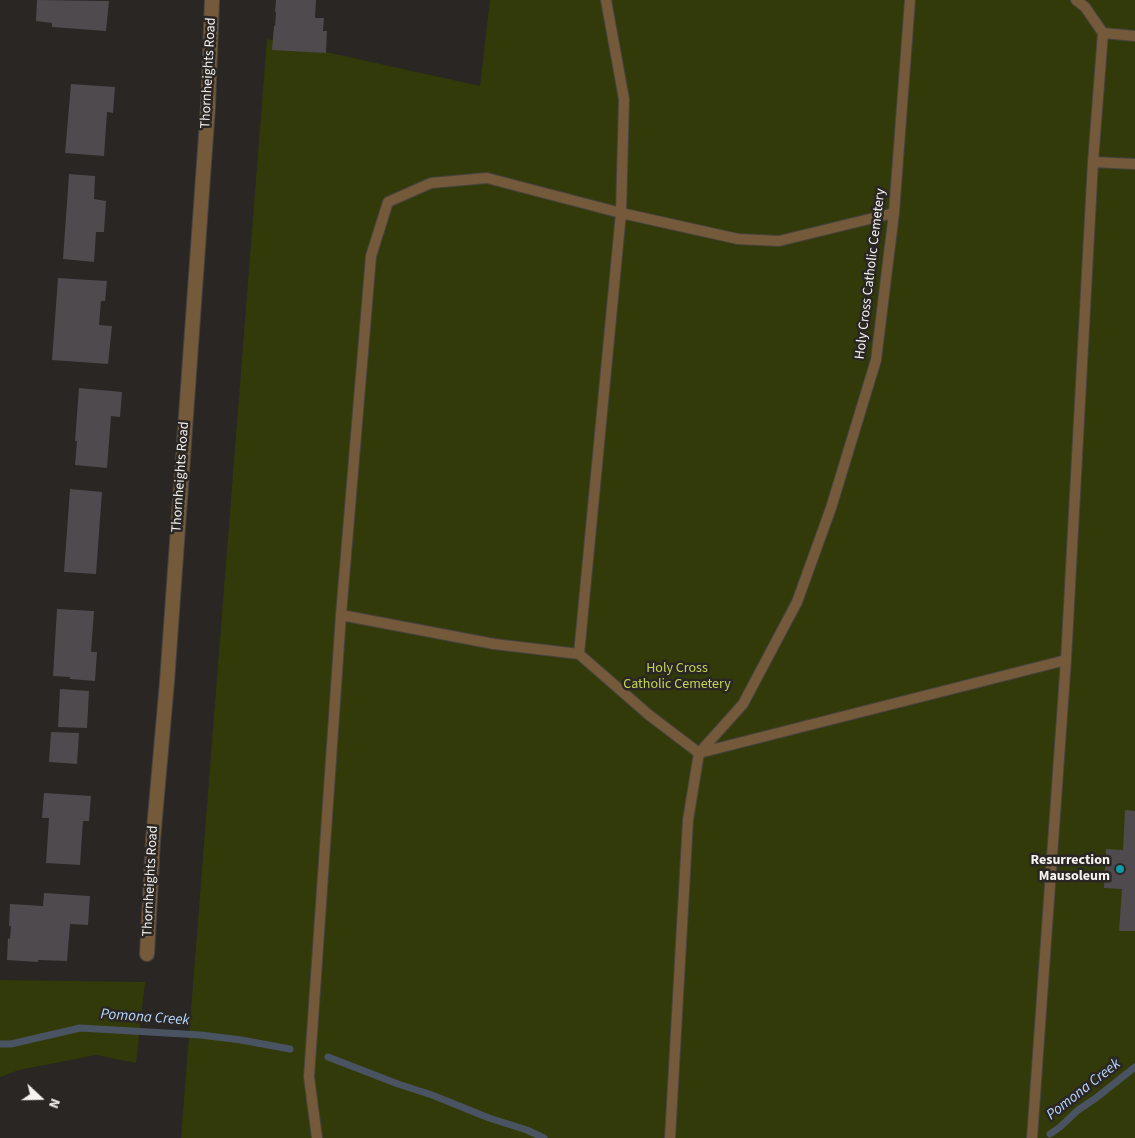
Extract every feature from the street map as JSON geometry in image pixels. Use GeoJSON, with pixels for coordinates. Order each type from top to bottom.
{"type":"FeatureCollection","features":[{"type":"Feature","properties":{"kind":"street","name":"Thornheights Road"},"geometry":{"type":"LineString","coordinates":[[147,954],[153,840],[170,642],[208,107],[212,0]]}},
{"type":"Feature","properties":{"kind":"lane"},"geometry":{"type":"LineString","coordinates":[[579,654],[621,213],[624,99],[606,0]]}},
{"type":"Feature","properties":{"kind":"lane","name":"Holy Cross Catholic Cemetery"},"geometry":{"type":"LineString","coordinates":[[700,753],[743,704],[798,602],[831,508],[876,360],[894,213],[910,0]]}},
{"type":"Feature","properties":{"kind":"lane"},"geometry":{"type":"LineString","coordinates":[[1032,1138],[1066,660],[1094,162],[1104,33],[1085,7],[1076,0]]}},
{"type":"Feature","properties":{"kind":"lane"},"geometry":{"type":"LineString","coordinates":[[1104,33],[1135,36]]}},
{"type":"Feature","properties":{"kind":"lane"},"geometry":{"type":"LineString","coordinates":[[1094,162],[1135,164]]}},
{"type":"Feature","properties":{"kind":"lane"},"geometry":{"type":"LineString","coordinates":[[317,1138],[309,1077],[341,616],[371,256],[388,202],[430,183],[487,178],[621,213],[738,239],[779,241],[894,213]]}},
{"type":"Feature","properties":{"kind":"lane"},"geometry":{"type":"LineString","coordinates":[[341,616],[494,644],[579,654],[649,715],[700,753]]}},
{"type":"Feature","properties":{"kind":"lane"},"geometry":{"type":"LineString","coordinates":[[700,753],[1066,660]]}},
{"type":"Feature","properties":{"kind":"lane"},"geometry":{"type":"LineString","coordinates":[[670,1138],[688,820],[700,753]]}},
{"type":"Feature","properties":{"kind":"green space","name":"Holy Cross Catholic Cemetery"},"geometry":{"type":"Polygon","coordinates":[[[490,0],[1135,0],[1135,1138],[181,1138],[267,39],[480,86],[490,0]]]}},
{"type":"Feature","properties":{"kind":"green space"},"geometry":{"type":"Polygon","coordinates":[[[0,980],[145,982],[136,1063],[96,1055],[19,1070],[0,1077],[0,980]]]}},
{"type":"Feature","properties":{"kind":"building"},"geometry":{"type":"Polygon","coordinates":[[[37,0],[109,1],[106,31],[52,27],[52,23],[36,21],[37,0]]]}},
{"type":"Feature","properties":{"kind":"building"},"geometry":{"type":"Polygon","coordinates":[[[276,0],[316,0],[315,18],[324,18],[323,31],[327,31],[326,53],[272,50],[276,0]]]}},
{"type":"Feature","properties":{"kind":"building"},"geometry":{"type":"Polygon","coordinates":[[[71,84],[115,87],[113,113],[107,112],[104,156],[65,153],[71,84]]]}},
{"type":"Feature","properties":{"kind":"building"},"geometry":{"type":"Polygon","coordinates":[[[69,174],[95,176],[94,199],[106,201],[104,232],[96,232],[94,262],[63,259],[69,174]]]}},
{"type":"Feature","properties":{"kind":"building"},"geometry":{"type":"Polygon","coordinates":[[[58,278],[107,281],[105,301],[101,301],[99,325],[112,326],[108,364],[52,360],[58,278]]]}},
{"type":"Feature","properties":{"kind":"building"},"geometry":{"type":"Polygon","coordinates":[[[79,388],[122,392],[120,417],[111,416],[107,468],[75,465],[79,388]]]}},
{"type":"Feature","properties":{"kind":"building"},"geometry":{"type":"Polygon","coordinates":[[[70,489],[102,492],[96,574],[64,572],[70,489]]]}},
{"type":"Feature","properties":{"kind":"building"},"geometry":{"type":"Polygon","coordinates":[[[57,609],[94,611],[91,652],[97,652],[95,681],[53,676],[57,609]]]}},
{"type":"Feature","properties":{"kind":"building"},"geometry":{"type":"Polygon","coordinates":[[[60,689],[89,691],[87,728],[58,727],[60,689]]]}},
{"type":"Feature","properties":{"kind":"building"},"geometry":{"type":"Polygon","coordinates":[[[51,732],[79,733],[77,764],[49,762],[51,732]]]}},
{"type":"Feature","properties":{"kind":"building"},"geometry":{"type":"Polygon","coordinates":[[[44,793],[91,796],[89,821],[83,821],[80,865],[46,863],[49,818],[42,818],[44,793]]]}},
{"type":"Feature","properties":{"kind":"building","name":"Resurrection Mausoleum"},"geometry":{"type":"Polygon","coordinates":[[[1125,810],[1135,811],[1135,931],[1119,931],[1122,889],[1104,888],[1106,849],[1123,850],[1125,810]]]}},
{"type":"Feature","properties":{"kind":"building"},"geometry":{"type":"Polygon","coordinates":[[[44,893],[90,896],[88,925],[70,924],[67,961],[7,960],[8,938],[10,939],[11,926],[9,926],[10,904],[43,906],[44,893]]]}},
{"type":"Feature","properties":{"kind":"waterway","name":"Pomona Creek"},"geometry":{"type":"LineString","coordinates":[[0,1044],[11,1044],[80,1028],[201,1035],[290,1049]]}},
{"type":"Feature","properties":{"kind":"waterway","name":"Pomona Creek"},"geometry":{"type":"LineString","coordinates":[[328,1057],[489,1118],[527,1130],[544,1138]]}},
{"type":"Feature","properties":{"kind":"waterway","name":"Pomona Creek"},"geometry":{"type":"LineString","coordinates":[[1050,1134],[1078,1110],[1135,1067]]}},
{"type":"Feature","properties":{"kind":"place","name":"Resurrection Mausoleum"},"geometry":{"type":"Point","coordinates":[1120,869]}}]}
